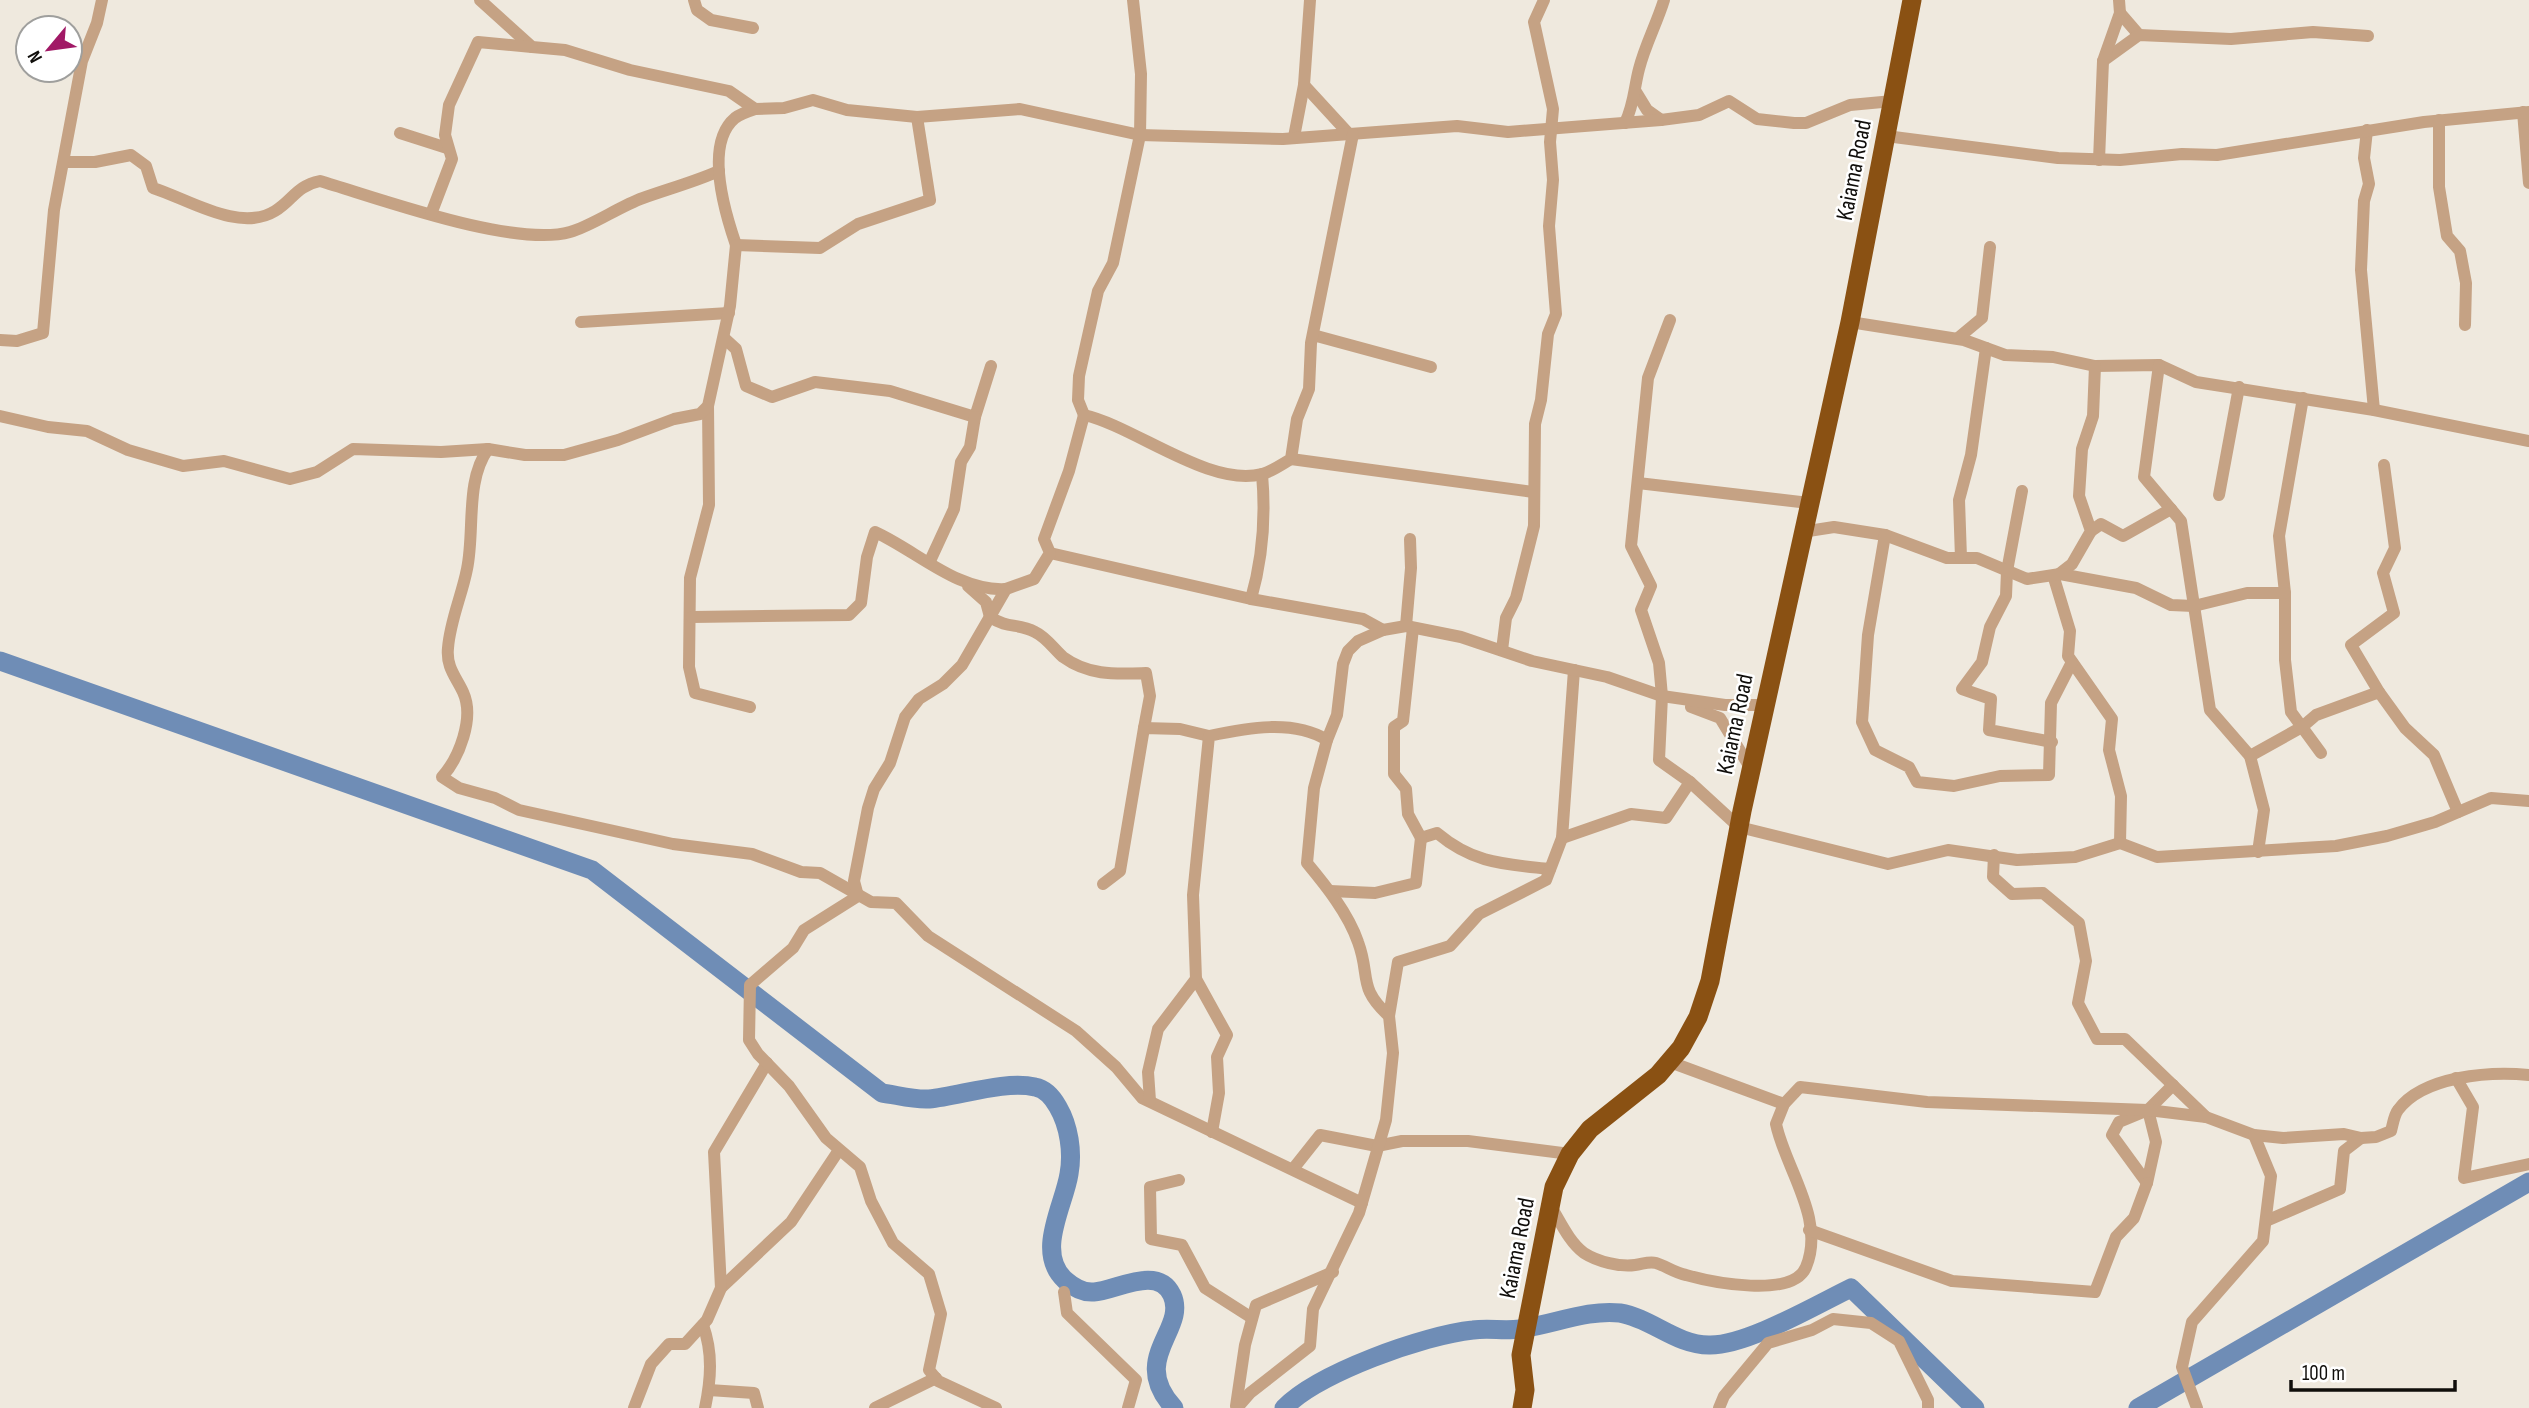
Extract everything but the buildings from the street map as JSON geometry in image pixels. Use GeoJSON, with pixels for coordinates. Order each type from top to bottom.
{"type":"FeatureCollection","features":[{"type":"Feature","properties":{"kind":"highway","name":"Kaiama Road"},"geometry":{"type":"LineString","coordinates":[[1522,1408],[1525,1390],[1521,1355],[1549,1204],[1570,1154],[1604,1115],[1670,1062],[1690,1035],[1710,981],[1751,769],[1850,323],[1912,0]]}},
{"type":"Feature","properties":{"kind":"street"},"geometry":{"type":"LineString","coordinates":[[0,340],[17,341],[43,333],[47,268],[64,162],[82,61],[97,23],[102,0]]}},
{"type":"Feature","properties":{"kind":"street"},"geometry":{"type":"LineString","coordinates":[[480,0],[532,47]]}},
{"type":"Feature","properties":{"kind":"street"},"geometry":{"type":"LineString","coordinates":[[694,0],[697,10],[711,20],[753,28]]}},
{"type":"Feature","properties":{"kind":"street"},"geometry":{"type":"LineString","coordinates":[[1050,553],[1044,539],[1069,471],[1084,415],[1078,400],[1079,376],[1098,291],[1113,263],[1140,135],[1141,75],[1133,0]]}},
{"type":"Feature","properties":{"kind":"street"},"geometry":{"type":"LineString","coordinates":[[1294,138],[1304,85],[1310,0]]}},
{"type":"Feature","properties":{"kind":"street"},"geometry":{"type":"LineString","coordinates":[[1502,650],[1506,618],[1516,598],[1534,526],[1535,424],[1541,400],[1548,334],[1556,314],[1549,226],[1553,180],[1553,108],[1534,22],[1544,0]]}},
{"type":"Feature","properties":{"kind":"street"},"geometry":{"type":"LineString","coordinates":[[1625,123],[1639,70],[1664,0]]}},
{"type":"Feature","properties":{"kind":"street"},"geometry":{"type":"LineString","coordinates":[[2120,7],[2139,35]]}},
{"type":"Feature","properties":{"kind":"street"},"geometry":{"type":"LineString","coordinates":[[2099,160],[2103,61],[2120,7]]}},
{"type":"Feature","properties":{"kind":"street"},"geometry":{"type":"LineString","coordinates":[[2103,61],[2139,35],[2231,39],[2313,32],[2368,36]]}},
{"type":"Feature","properties":{"kind":"street"},"geometry":{"type":"LineString","coordinates":[[431,214],[452,159],[447,148],[449,105],[478,43],[565,50],[630,71],[729,91],[755,108]]}},
{"type":"Feature","properties":{"kind":"street"},"geometry":{"type":"LineString","coordinates":[[1304,85],[1351,134]]}},
{"type":"Feature","properties":{"kind":"street"},"geometry":{"type":"LineString","coordinates":[[1635,92],[1647,110],[1661,120]]}},
{"type":"Feature","properties":{"kind":"street"},"geometry":{"type":"LineString","coordinates":[[750,707],[695,693],[689,667],[692,617],[690,578],[709,505],[708,406],[713,393],[715,363],[729,313],[736,244],[725,214],[719,171],[722,142],[734,118],[755,108],[784,108],[813,100],[847,110],[917,117],[1020,109],[1140,135],[1294,138],[1457,126],[1495,132],[1661,120],[1699,115],[1729,101],[1756,119],[1806,122],[1850,105],[1892,101]]}},
{"type":"Feature","properties":{"kind":"street"},"geometry":{"type":"LineString","coordinates":[[1886,136],[1962,143],[2058,158],[2099,160],[2182,154],[2217,155],[2367,130],[2526,112],[2529,183]]}},
{"type":"Feature","properties":{"kind":"street"},"geometry":{"type":"LineString","coordinates":[[736,244],[820,248],[858,223],[930,200],[917,117]]}},
{"type":"Feature","properties":{"kind":"street"},"geometry":{"type":"LineString","coordinates":[[2439,120],[2439,187],[2447,236],[2460,251],[2466,283],[2465,326]]}},
{"type":"Feature","properties":{"kind":"street"},"geometry":{"type":"LineString","coordinates":[[2367,130],[2364,158],[2369,184],[2364,201],[2361,270],[2374,410]]}},
{"type":"Feature","properties":{"kind":"street"},"geometry":{"type":"LineString","coordinates":[[400,133],[447,148]]}},
{"type":"Feature","properties":{"kind":"street"},"geometry":{"type":"LineString","coordinates":[[1291,459],[1297,419],[1309,389],[1313,335],[1351,134]]}},
{"type":"Feature","properties":{"kind":"street"},"geometry":{"type":"LineString","coordinates":[[64,162],[95,162],[131,155],[146,166],[153,188],[232,216],[251,218],[274,212],[304,185],[320,181],[495,231],[570,232],[644,198],[682,187],[719,171]]}},
{"type":"Feature","properties":{"kind":"street"},"geometry":{"type":"LineString","coordinates":[[1958,338],[1982,318],[1990,247]]}},
{"type":"Feature","properties":{"kind":"street"},"geometry":{"type":"LineString","coordinates":[[581,322],[729,313]]}},
{"type":"Feature","properties":{"kind":"street"},"geometry":{"type":"LineString","coordinates":[[1670,320],[1648,378],[1631,546],[1651,586],[1641,610],[1659,663],[1662,696],[1658,760],[1690,782],[1739,827],[1888,864],[1948,850],[2017,860],[2075,857],[2120,843],[2157,857],[2336,846],[2375,839],[2458,812],[2491,798],[2529,801]]}},
{"type":"Feature","properties":{"kind":"street"},"geometry":{"type":"LineString","coordinates":[[1850,323],[1958,338],[2004,355],[2053,357],[2095,366],[2159,365],[2196,382],[2374,410],[2529,440]]}},
{"type":"Feature","properties":{"kind":"street"},"geometry":{"type":"LineString","coordinates":[[1313,335],[1431,367]]}},
{"type":"Feature","properties":{"kind":"street"},"geometry":{"type":"LineString","coordinates":[[724,338],[736,348],[746,386],[772,397],[815,382],[890,391],[975,417]]}},
{"type":"Feature","properties":{"kind":"street"},"geometry":{"type":"LineString","coordinates":[[1961,558],[1959,500],[1971,455],[1986,348]]}},
{"type":"Feature","properties":{"kind":"street"},"geometry":{"type":"LineString","coordinates":[[2159,365],[2144,477],[2181,521],[2210,710],[2250,756],[2264,810],[2258,852]]}},
{"type":"Feature","properties":{"kind":"street"},"geometry":{"type":"LineString","coordinates":[[930,561],[954,509],[961,462],[970,447],[975,417],[991,366]]}},
{"type":"Feature","properties":{"kind":"street"},"geometry":{"type":"LineString","coordinates":[[2091,531],[2079,496],[2082,449],[2093,416],[2095,366]]}},
{"type":"Feature","properties":{"kind":"street"},"geometry":{"type":"LineString","coordinates":[[2220,495],[2239,387]]}},
{"type":"Feature","properties":{"kind":"street"},"geometry":{"type":"LineString","coordinates":[[2303,398],[2279,536],[2285,593],[2285,660],[2291,712],[2321,753]]}},
{"type":"Feature","properties":{"kind":"street"},"geometry":{"type":"LineString","coordinates":[[0,416],[48,427],[88,431],[128,450],[183,466],[224,461],[290,479],[317,472],[353,449],[441,452],[488,449],[525,455],[564,455],[674,419],[700,414],[708,406]]}},
{"type":"Feature","properties":{"kind":"street"},"geometry":{"type":"LineString","coordinates":[[1084,415],[1100,419],[1184,459],[1236,475],[1262,474],[1291,459],[1533,492]]}},
{"type":"Feature","properties":{"kind":"street"},"geometry":{"type":"LineString","coordinates":[[488,449],[477,463],[469,561],[447,649],[450,672],[465,694],[463,743],[455,762],[442,777],[459,789],[495,798],[535,814],[673,844],[752,854],[800,872],[820,873],[871,902],[896,902],[928,936],[1076,1031],[1116,1067],[1142,1098],[1362,1203]]}},
{"type":"Feature","properties":{"kind":"street"},"geometry":{"type":"LineString","coordinates":[[2384,465],[2395,548],[2383,573],[2394,612],[2351,645],[2379,692],[2405,728],[2434,755],[2458,812]]}},
{"type":"Feature","properties":{"kind":"street"},"geometry":{"type":"LineString","coordinates":[[1251,599],[1261,561],[1265,507],[1262,474]]}},
{"type":"Feature","properties":{"kind":"street"},"geometry":{"type":"LineString","coordinates":[[1638,483],[1809,503]]}},
{"type":"Feature","properties":{"kind":"street"},"geometry":{"type":"LineString","coordinates":[[2022,491],[2007,571],[2006,596],[1990,627],[1982,662],[1962,689],[1991,699],[1989,730],[2052,742]]}},
{"type":"Feature","properties":{"kind":"street"},"geometry":{"type":"LineString","coordinates":[[2120,843],[2121,796],[2109,750],[2112,719],[2068,656],[2070,631],[2054,578],[2073,564],[2091,531],[2101,524],[2123,536],[2171,509]]}},
{"type":"Feature","properties":{"kind":"street"},"geometry":{"type":"LineString","coordinates":[[1802,532],[1834,527],[1885,535],[1947,558],[1977,558],[2027,579],[2060,574],[2136,588],[2171,605],[2194,606],[2247,593],[2285,593]]}},
{"type":"Feature","properties":{"kind":"street"},"geometry":{"type":"LineString","coordinates":[[692,617],[849,615],[861,603],[867,557],[875,532],[967,584],[986,602],[990,617],[1005,626],[1024,627],[1038,633],[1065,658],[1098,674],[1146,673],[1150,696],[1120,871],[1103,884]]}},
{"type":"Feature","properties":{"kind":"street"},"geometry":{"type":"LineString","coordinates":[[1885,535],[1868,635],[1862,722],[1875,750],[1909,767],[1917,782],[1954,786],[2000,776],[2049,775],[2051,703],[2072,662]]}},
{"type":"Feature","properties":{"kind":"street"},"geometry":{"type":"LineString","coordinates":[[1330,891],[1375,893],[1416,883],[1421,838],[1408,814],[1406,789],[1394,774],[1394,727],[1403,721],[1409,627],[1410,539]]}},
{"type":"Feature","properties":{"kind":"street"},"geometry":{"type":"LineString","coordinates":[[967,584],[990,590],[1006,589],[1034,579],[1050,553]]}},
{"type":"Feature","properties":{"kind":"street"},"geometry":{"type":"LineString","coordinates":[[1050,553],[1105,568],[1251,599],[1363,619],[1383,630]]}},
{"type":"Feature","properties":{"kind":"street"},"geometry":{"type":"LineString","coordinates":[[858,896],[854,881],[868,808],[877,783],[890,763],[905,717],[915,702],[958,670],[1006,589]]}},
{"type":"Feature","properties":{"kind":"street"},"geometry":{"type":"LineString","coordinates":[[1389,1016],[1370,999],[1358,941],[1330,891],[1307,863],[1313,796],[1327,740],[1338,715],[1343,664],[1348,651],[1358,641],[1383,630],[1409,627],[1461,637],[1532,661],[1574,670],[1662,696],[1720,718],[1751,769]]}},
{"type":"Feature","properties":{"kind":"street"},"geometry":{"type":"LineString","coordinates":[[1236,1407],[1310,1346],[1313,1309],[1334,1272],[1362,1203],[1386,1120],[1393,1053],[1389,1016],[1398,962],[1450,946],[1479,914],[1546,880],[1562,838],[1574,670]]}},
{"type":"Feature","properties":{"kind":"street"},"geometry":{"type":"LineString","coordinates":[[2250,756],[2302,727],[2316,715],[2379,692]]}},
{"type":"Feature","properties":{"kind":"street"},"geometry":{"type":"LineString","coordinates":[[1662,696],[1715,705],[1765,705]]}},
{"type":"Feature","properties":{"kind":"street"},"geometry":{"type":"LineString","coordinates":[[1144,728],[1180,729],[1209,736],[1273,727],[1311,730],[1327,740]]}},
{"type":"Feature","properties":{"kind":"street"},"geometry":{"type":"LineString","coordinates":[[1209,736],[1193,895],[1196,979],[1227,1035],[1217,1057],[1219,1093],[1212,1132]]}},
{"type":"Feature","properties":{"kind":"street"},"geometry":{"type":"LineString","coordinates":[[1562,838],[1631,814],[1666,818],[1690,782]]}},
{"type":"Feature","properties":{"kind":"street"},"geometry":{"type":"LineString","coordinates":[[1421,838],[1437,833],[1455,848],[1482,862],[1550,869]]}},
{"type":"Feature","properties":{"kind":"street"},"geometry":{"type":"LineString","coordinates":[[1994,855],[1993,877],[2012,894],[2043,893],[2079,923],[2086,961],[2078,1003],[2097,1039],[2125,1039],[2206,1118]]}},
{"type":"Feature","properties":{"kind":"street"},"geometry":{"type":"LineString","coordinates":[[858,896],[804,930],[793,948],[750,985],[749,1040],[789,1086],[826,1138],[860,1167],[871,1201],[892,1243],[929,1274],[941,1314],[929,1370],[936,1378],[996,1408]]}},
{"type":"Feature","properties":{"kind":"street"},"geometry":{"type":"LineString","coordinates":[[1150,1101],[1148,1072],[1158,1029],[1196,979]]}},
{"type":"Feature","properties":{"kind":"street"},"geometry":{"type":"LineString","coordinates":[[1670,1062],[1784,1104]]}},
{"type":"Feature","properties":{"kind":"street"},"geometry":{"type":"LineString","coordinates":[[721,1288],[714,1153],[767,1063]]}},
{"type":"Feature","properties":{"kind":"street"},"geometry":{"type":"LineString","coordinates":[[1549,1204],[1578,1247],[1597,1259],[1620,1265],[1656,1263],[1683,1275],[1742,1285],[1785,1284],[1801,1275],[1808,1258],[1809,1230],[1800,1187],[1776,1124],[1784,1104],[1800,1087],[1927,1102],[2148,1110],[2206,1118],[2254,1135],[2296,1138],[2344,1134],[2361,1138],[2376,1137],[2391,1130],[2397,1111],[2418,1091],[2456,1078],[2489,1074],[2529,1076]]}},
{"type":"Feature","properties":{"kind":"street"},"geometry":{"type":"LineString","coordinates":[[2456,1078],[2473,1107],[2464,1178],[2529,1164]]}},
{"type":"Feature","properties":{"kind":"street"},"geometry":{"type":"LineString","coordinates":[[2147,1183],[2112,1136],[2119,1122],[2148,1110],[2174,1085]]}},
{"type":"Feature","properties":{"kind":"street"},"geometry":{"type":"LineString","coordinates":[[1809,1230],[1952,1282],[2095,1292],[2116,1237],[2134,1218],[2147,1183],[2156,1142],[2148,1110]]}},
{"type":"Feature","properties":{"kind":"street"},"geometry":{"type":"LineString","coordinates":[[1293,1169],[1320,1135],[1377,1146],[1402,1141],[1468,1141],[1570,1154]]}},
{"type":"Feature","properties":{"kind":"street"},"geometry":{"type":"LineString","coordinates":[[2197,1408],[2182,1367],[2192,1322],[2263,1241],[2271,1176],[2254,1135]]}},
{"type":"Feature","properties":{"kind":"street"},"geometry":{"type":"LineString","coordinates":[[2266,1222],[2340,1189],[2344,1151],[2361,1138]]}},
{"type":"Feature","properties":{"kind":"street"},"geometry":{"type":"LineString","coordinates":[[634,1408],[651,1364],[669,1344],[684,1344],[703,1325],[721,1288],[791,1222],[839,1150]]}},
{"type":"Feature","properties":{"kind":"street"},"geometry":{"type":"LineString","coordinates":[[1179,1180],[1150,1187],[1151,1239],[1182,1244],[1205,1288],[1252,1318]]}},
{"type":"Feature","properties":{"kind":"street"},"geometry":{"type":"LineString","coordinates":[[1236,1407],[1256,1305],[1334,1272]]}},
{"type":"Feature","properties":{"kind":"street"},"geometry":{"type":"LineString","coordinates":[[1064,1292],[1067,1313],[1136,1380],[1128,1408]]}},
{"type":"Feature","properties":{"kind":"street"},"geometry":{"type":"LineString","coordinates":[[1719,1408],[1724,1396],[1768,1343],[1812,1330],[1833,1320],[1871,1322],[1899,1341],[1928,1399],[1928,1408]]}},
{"type":"Feature","properties":{"kind":"street"},"geometry":{"type":"LineString","coordinates":[[703,1325],[710,1344],[709,1390],[705,1408]]}},
{"type":"Feature","properties":{"kind":"street"},"geometry":{"type":"LineString","coordinates":[[875,1408],[936,1378]]}},
{"type":"Feature","properties":{"kind":"street"},"geometry":{"type":"LineString","coordinates":[[709,1390],[754,1393],[758,1408]]}},
{"type":"Feature","properties":{"kind":"waterway"},"geometry":{"type":"LineString","coordinates":[[0,661],[592,870],[882,1093],[929,1099],[1010,1086],[1023,1085],[1043,1090],[1062,1114],[1070,1148],[1069,1174],[1052,1243],[1056,1269],[1068,1283],[1086,1292],[1103,1291],[1147,1280],[1157,1281],[1165,1286],[1172,1295],[1175,1308],[1157,1360],[1157,1374],[1161,1390],[1174,1408]]}},
{"type":"Feature","properties":{"kind":"waterway"},"geometry":{"type":"LineString","coordinates":[[2138,1408],[2529,1182]]}},
{"type":"Feature","properties":{"kind":"waterway"},"geometry":{"type":"LineString","coordinates":[[1284,1408],[1300,1395],[1346,1369],[1401,1348],[1452,1333],[1479,1329],[1520,1329],[1608,1312],[1642,1320],[1686,1341],[1709,1345],[1724,1344],[1761,1332],[1851,1288],[1975,1408]]}}]}
